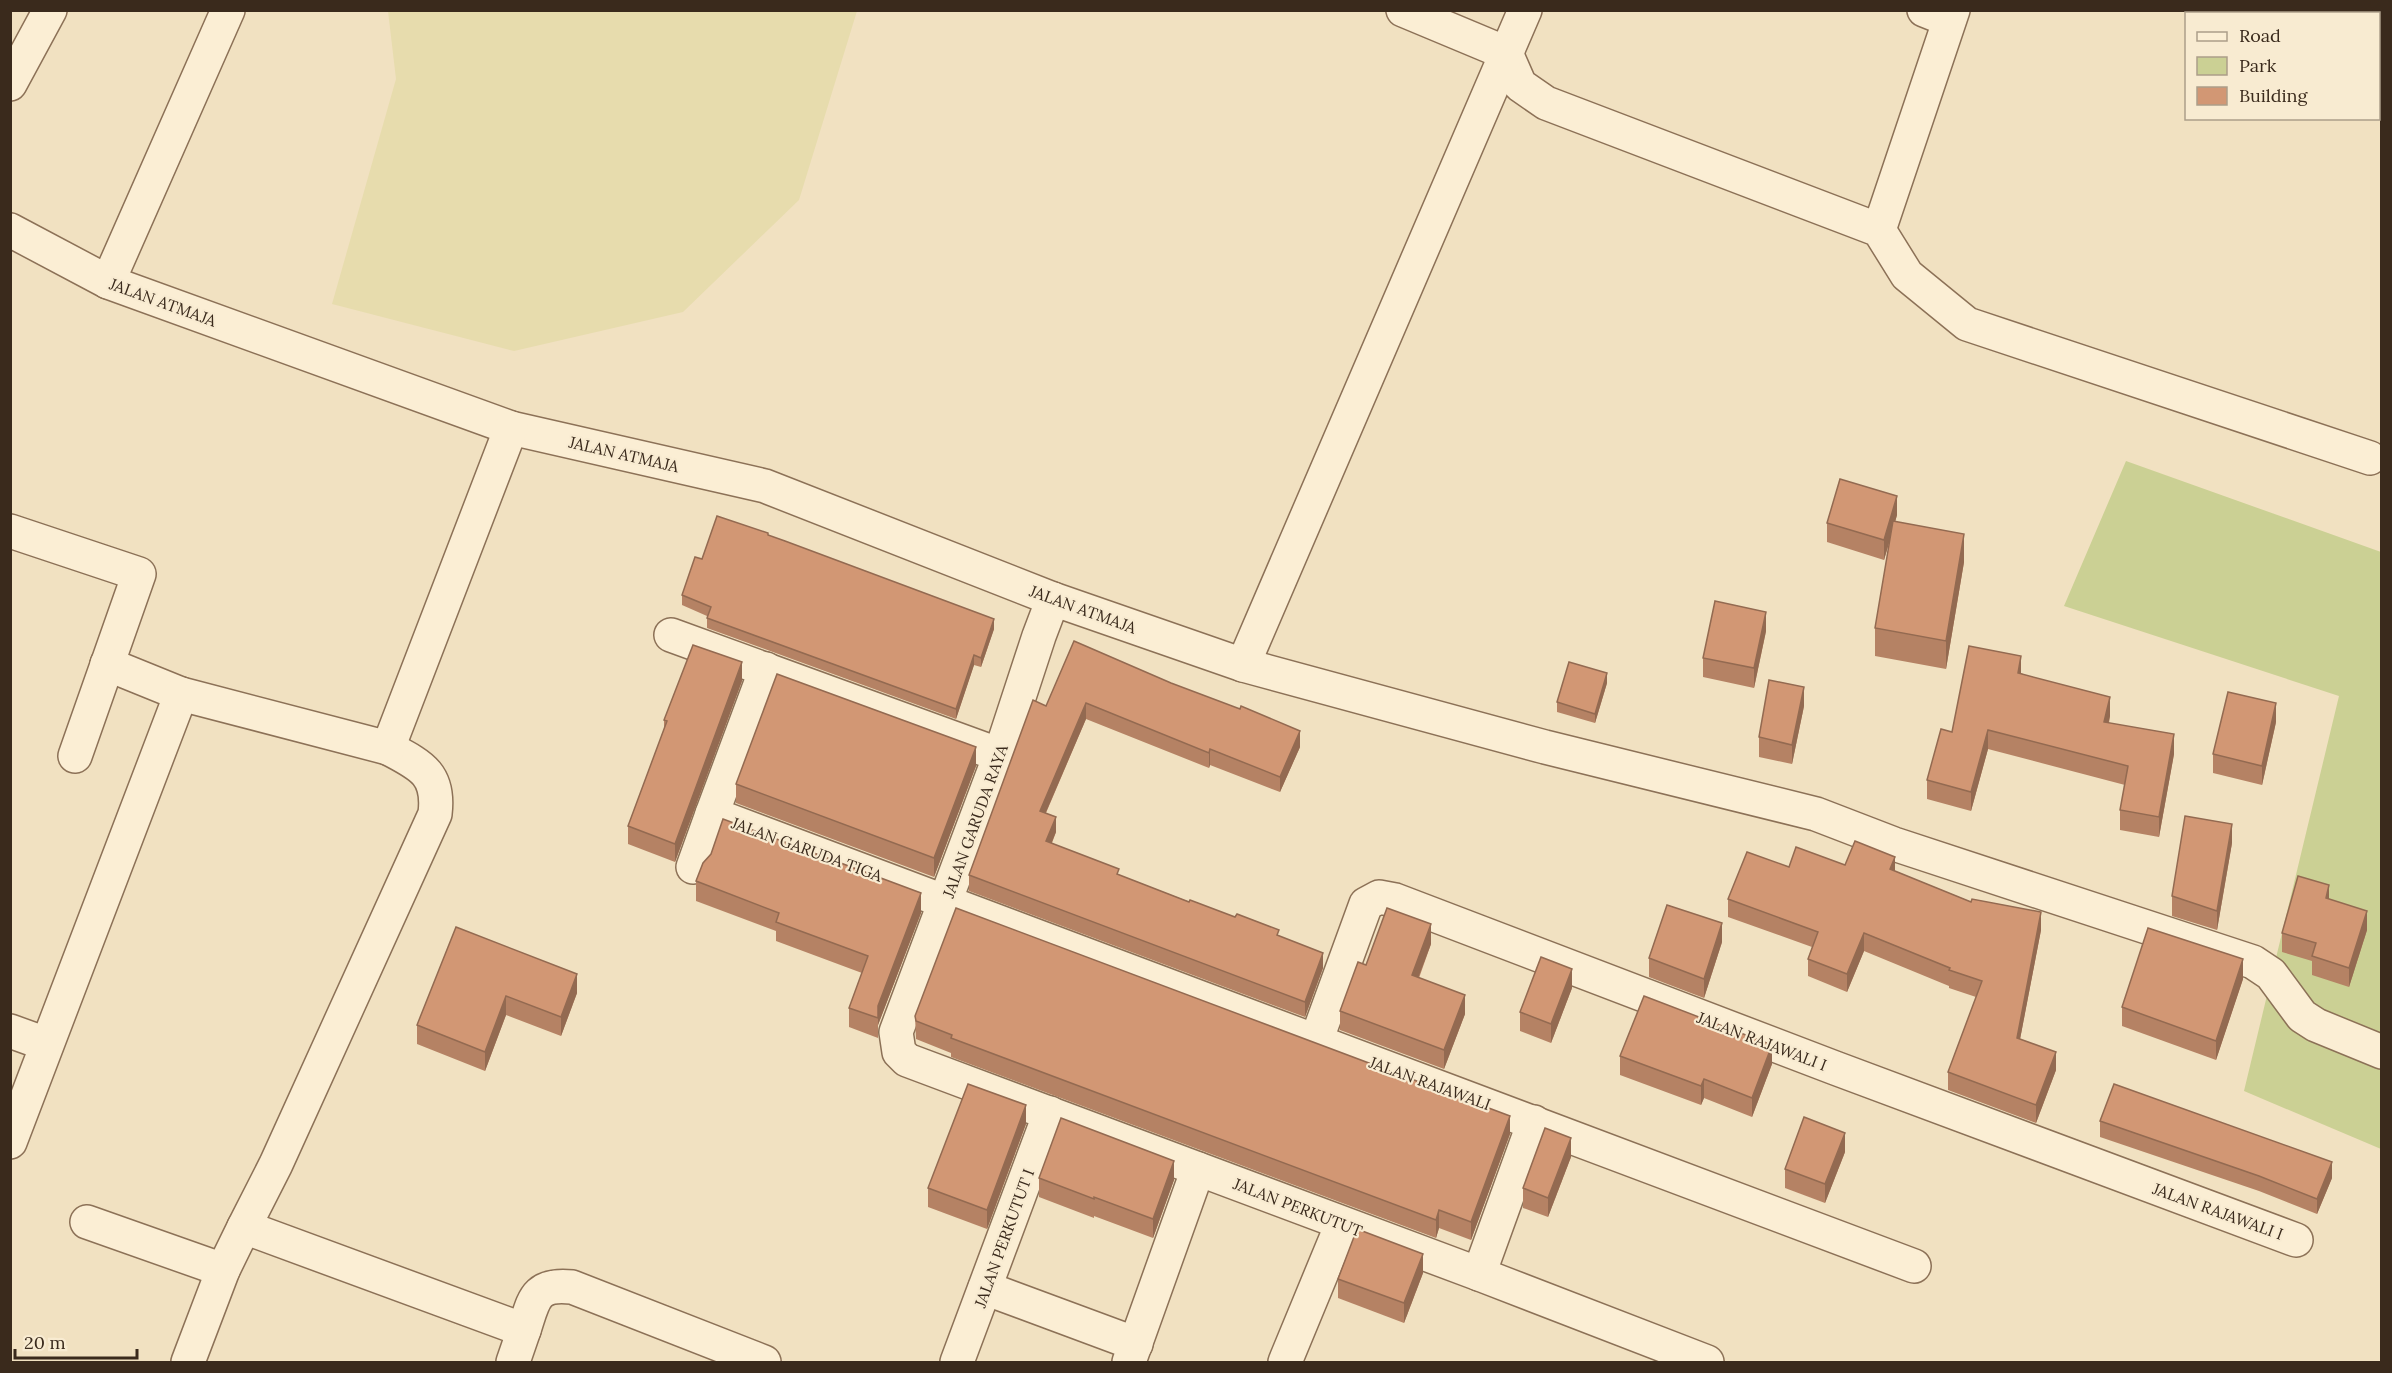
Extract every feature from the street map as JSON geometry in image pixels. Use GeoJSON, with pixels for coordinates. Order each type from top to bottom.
{"type":"FeatureCollection","features":[{"type":"Feature","properties":{"kind":"street"},"geometry":{"type":"LineString","coordinates":[[10,84],[50,10]]}},
{"type":"Feature","properties":{"kind":"street"},"geometry":{"type":"LineString","coordinates":[[108,282],[228,10]]}},
{"type":"Feature","properties":{"kind":"street"},"geometry":{"type":"LineString","coordinates":[[1403,10],[1506,53],[1520,85],[1546,103],[1879,230],[1907,275],[1967,324],[2370,458]]}},
{"type":"Feature","properties":{"kind":"street"},"geometry":{"type":"LineString","coordinates":[[1243,665],[1525,10]]}},
{"type":"Feature","properties":{"kind":"street"},"geometry":{"type":"LineString","coordinates":[[1879,230],[1942,14]]}},
{"type":"Feature","properties":{"kind":"street","name":"JALAN ATMAJA"},"geometry":{"type":"LineString","coordinates":[[10,230],[108,282],[511,428],[765,486],[1053,599],[1243,665],[1545,747],[1816,814],[1894,844],[2253,962],[2271,974],[2302,1016],[2316,1025],[2382,1052]]}},
{"type":"Feature","properties":{"kind":"street"},"geometry":{"type":"LineString","coordinates":[[388,748],[511,428]]}},
{"type":"Feature","properties":{"kind":"street"},"geometry":{"type":"LineString","coordinates":[[10,531],[138,574],[75,756]]}},
{"type":"Feature","properties":{"kind":"street","name":"JALAN GARUDA RAYA"},"geometry":{"type":"LineString","coordinates":[[896,1043],[896,1032],[1000,755],[1053,599]]}},
{"type":"Feature","properties":{"kind":"street"},"geometry":{"type":"LineString","coordinates":[[671,635],[1000,755]]}},
{"type":"Feature","properties":{"kind":"street"},"geometry":{"type":"LineString","coordinates":[[107,664],[181,694],[388,748],[421,766],[432,780],[437,797],[435,814],[276,1164],[223,1270],[188,1362]]}},
{"type":"Feature","properties":{"kind":"street","name":"JALAN GARUDA TIGA"},"geometry":{"type":"LineString","coordinates":[[766,669],[712,814],[946,901]]}},
{"type":"Feature","properties":{"kind":"street"},"geometry":{"type":"LineString","coordinates":[[10,1142],[181,694]]}},
{"type":"Feature","properties":{"kind":"street"},"geometry":{"type":"LineString","coordinates":[[693,867],[712,814]]}},
{"type":"Feature","properties":{"kind":"street","name":"JALAN RAJAWALI I"},"geometry":{"type":"LineString","coordinates":[[1316,1041],[1366,904],[1379,897],[1395,900],[1835,1068],[2296,1240]]}},
{"type":"Feature","properties":{"kind":"street","name":"JALAN RAJAWALI"},"geometry":{"type":"LineString","coordinates":[[946,901],[1914,1266]]}},
{"type":"Feature","properties":{"kind":"street"},"geometry":{"type":"LineString","coordinates":[[10,1031],[46,1044]]}},
{"type":"Feature","properties":{"kind":"street","name":"JALAN PERKUTUT"},"geometry":{"type":"LineString","coordinates":[[896,1043],[899,1052],[907,1060],[1479,1274],[1707,1362]]}},
{"type":"Feature","properties":{"kind":"street","name":"JALAN PERKUTUT I"},"geometry":{"type":"LineString","coordinates":[[957,1362],[1050,1113]]}},
{"type":"Feature","properties":{"kind":"street"},"geometry":{"type":"LineString","coordinates":[[1479,1274],[1534,1122]]}},
{"type":"Feature","properties":{"kind":"street"},"geometry":{"type":"LineString","coordinates":[[985,1288],[1132,1353],[1198,1169]]}},
{"type":"Feature","properties":{"kind":"street"},"geometry":{"type":"LineString","coordinates":[[87,1222],[223,1270]]}},
{"type":"Feature","properties":{"kind":"street"},"geometry":{"type":"LineString","coordinates":[[1285,1362],[1342,1224]]}},
{"type":"Feature","properties":{"kind":"street"},"geometry":{"type":"LineString","coordinates":[[244,1227],[524,1330]]}},
{"type":"Feature","properties":{"kind":"street"},"geometry":{"type":"LineString","coordinates":[[513,1362],[535,1297],[546,1289],[558,1286],[572,1287],[764,1362]]}},
{"type":"Feature","properties":{"kind":"shaded area"},"geometry":{"type":"Polygon","coordinates":[[[388,10],[857,11],[799,200],[683,312],[514,351],[332,304],[396,79],[388,10]]]}},
{"type":"Feature","properties":{"kind":"green space"},"geometry":{"type":"Polygon","coordinates":[[[2126,461],[2381,552],[2381,1149],[2244,1091],[2339,696],[2064,606],[2126,461]]]}},
{"type":"Feature","properties":{"kind":"building"},"geometry":{"type":"Polygon","coordinates":[[[1840,479],[1897,496],[1884,540],[1827,523],[1840,479]]]}},
{"type":"Feature","properties":{"kind":"building"},"geometry":{"type":"Polygon","coordinates":[[[717,516],[768,533],[768,535],[994,619],[981,658],[974,655],[956,709],[707,618],[711,607],[682,595],[695,557],[702,559],[717,516]]]}},
{"type":"Feature","properties":{"kind":"building"},"geometry":{"type":"Polygon","coordinates":[[[1893,521],[1964,534],[1946,641],[1875,628],[1893,521]]]}},
{"type":"Feature","properties":{"kind":"building"},"geometry":{"type":"Polygon","coordinates":[[[1715,601],[1766,612],[1754,668],[1703,658],[1715,601]]]}},
{"type":"Feature","properties":{"kind":"building"},"geometry":{"type":"Polygon","coordinates":[[[1074,641],[1171,683],[1240,709],[1241,706],[1300,731],[1280,777],[1210,749],[1209,753],[1086,703],[1040,811],[1056,817],[1046,841],[1119,869],[1117,874],[1189,902],[1190,900],[1235,917],[1237,914],[1279,930],[1277,935],[1323,953],[1305,1002],[969,875],[1033,700],[1046,706],[1074,641]]]}},
{"type":"Feature","properties":{"kind":"building"},"geometry":{"type":"Polygon","coordinates":[[[693,645],[742,662],[675,844],[628,826],[667,721],[664,720],[693,645]]]}},
{"type":"Feature","properties":{"kind":"building"},"geometry":{"type":"Polygon","coordinates":[[[1969,646],[2021,656],[2018,673],[2110,697],[2104,722],[2174,734],[2159,817],[2120,810],[2128,766],[1988,730],[1971,792],[1927,780],[1941,729],[1952,732],[1969,646]]]}},
{"type":"Feature","properties":{"kind":"building"},"geometry":{"type":"Polygon","coordinates":[[[1569,662],[1607,673],[1595,714],[1557,702],[1569,662]]]}},
{"type":"Feature","properties":{"kind":"building"},"geometry":{"type":"Polygon","coordinates":[[[777,674],[976,747],[934,858],[736,784],[777,674]]]}},
{"type":"Feature","properties":{"kind":"building"},"geometry":{"type":"Polygon","coordinates":[[[1769,680],[1804,687],[1792,745],[1759,737],[1769,680]]]}},
{"type":"Feature","properties":{"kind":"building"},"geometry":{"type":"Polygon","coordinates":[[[2228,692],[2276,703],[2262,766],[2213,754],[2228,692]]]}},
{"type":"Feature","properties":{"kind":"building"},"geometry":{"type":"Polygon","coordinates":[[[2185,816],[2232,824],[2217,911],[2172,896],[2185,816]]]}},
{"type":"Feature","properties":{"kind":"building"},"geometry":{"type":"Polygon","coordinates":[[[723,819],[921,893],[878,1006],[878,1018],[849,1008],[868,956],[776,922],[779,913],[696,881],[703,863],[711,854],[723,819]]]}},
{"type":"Feature","properties":{"kind":"building"},"geometry":{"type":"Polygon","coordinates":[[[1855,841],[1895,857],[1890,869],[1971,902],[1972,899],[2041,912],[2017,1038],[2056,1052],[2036,1105],[1948,1072],[1982,981],[1949,970],[1950,968],[1864,933],[1847,974],[1808,959],[1818,932],[1728,899],[1747,852],[1789,867],[1796,847],[1845,865],[1855,841]]]}},
{"type":"Feature","properties":{"kind":"building"},"geometry":{"type":"Polygon","coordinates":[[[2298,876],[2329,885],[2326,898],[2367,911],[2349,968],[2312,956],[2316,943],[2282,933],[2298,876]]]}},
{"type":"Feature","properties":{"kind":"building"},"geometry":{"type":"Polygon","coordinates":[[[1667,905],[1722,923],[1704,979],[1649,958],[1667,905]]]}},
{"type":"Feature","properties":{"kind":"building"},"geometry":{"type":"Polygon","coordinates":[[[956,908],[1510,1116],[1471,1222],[1439,1210],[1436,1220],[951,1038],[952,1035],[916,1021],[915,1016],[956,908]]]}},
{"type":"Feature","properties":{"kind":"building"},"geometry":{"type":"Polygon","coordinates":[[[1387,908],[1431,924],[1412,975],[1465,995],[1444,1050],[1340,1011],[1358,962],[1366,965],[1387,908]]]}},
{"type":"Feature","properties":{"kind":"building"},"geometry":{"type":"Polygon","coordinates":[[[456,927],[577,974],[561,1017],[506,996],[485,1052],[417,1025],[456,927]]]}},
{"type":"Feature","properties":{"kind":"building"},"geometry":{"type":"Polygon","coordinates":[[[2148,928],[2243,959],[2216,1041],[2122,1007],[2148,928]]]}},
{"type":"Feature","properties":{"kind":"building"},"geometry":{"type":"Polygon","coordinates":[[[1541,957],[1572,969],[1551,1024],[1520,1012],[1541,957]]]}},
{"type":"Feature","properties":{"kind":"building"},"geometry":{"type":"Polygon","coordinates":[[[1644,996],[1772,1045],[1752,1098],[1704,1079],[1701,1086],[1620,1056],[1644,996]]]}},
{"type":"Feature","properties":{"kind":"building"},"geometry":{"type":"Polygon","coordinates":[[[968,1084],[1026,1105],[987,1210],[928,1188],[968,1084]]]}},
{"type":"Feature","properties":{"kind":"building"},"geometry":{"type":"Polygon","coordinates":[[[2114,1084],[2332,1162],[2317,1199],[2259,1176],[2100,1121],[2114,1084]]]}},
{"type":"Feature","properties":{"kind":"building"},"geometry":{"type":"Polygon","coordinates":[[[1804,1117],[1845,1133],[1825,1184],[1785,1169],[1804,1117]]]}},
{"type":"Feature","properties":{"kind":"building"},"geometry":{"type":"Polygon","coordinates":[[[1061,1118],[1174,1161],[1153,1219],[1039,1178],[1061,1118]]]}},
{"type":"Feature","properties":{"kind":"building"},"geometry":{"type":"Polygon","coordinates":[[[1545,1128],[1571,1138],[1548,1198],[1523,1188],[1545,1128]]]}},
{"type":"Feature","properties":{"kind":"building"},"geometry":{"type":"Polygon","coordinates":[[[1357,1229],[1423,1254],[1404,1303],[1338,1279],[1357,1229]]]}}]}
